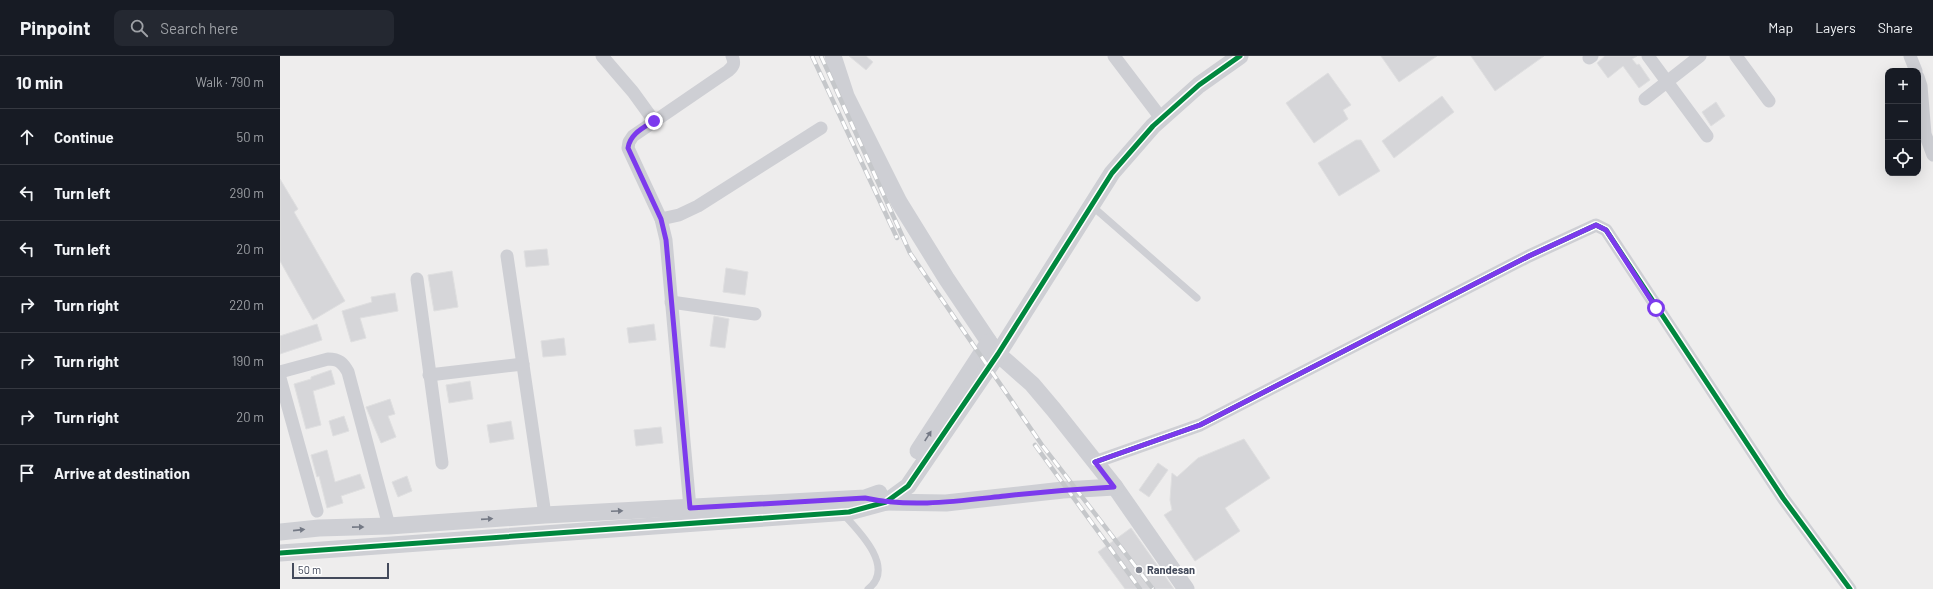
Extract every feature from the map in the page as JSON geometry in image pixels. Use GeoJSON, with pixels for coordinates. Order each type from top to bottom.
{"type":"FeatureCollection","features":[{"type":"Feature","properties":{"kind":"street"},"geometry":{"type":"LineString","coordinates":[[602,56],[634,92],[654,121]]}},
{"type":"Feature","properties":{"kind":"street"},"geometry":{"type":"LineString","coordinates":[[690,508],[671,302],[668,253],[661,219],[628,148],[629,142],[633,136],[733,67],[734,61],[732,56]]}},
{"type":"Feature","properties":{"kind":"street"},"geometry":{"type":"LineString","coordinates":[[833,56],[846,96],[899,202],[946,278],[993,348],[1036,390],[1095,462],[1186,589]]}},
{"type":"Feature","properties":{"kind":"street"},"geometry":{"type":"LineString","coordinates":[[1114,56],[1161,118]]}},
{"type":"Feature","properties":{"kind":"street"},"geometry":{"type":"LineString","coordinates":[[865,498],[877,494],[901,478],[1092,206],[1112,174],[1152,126],[1198,85],[1240,56]]}},
{"type":"Feature","properties":{"kind":"street"},"geometry":{"type":"LineString","coordinates":[[1648,56],[1707,136]]}},
{"type":"Feature","properties":{"kind":"street"},"geometry":{"type":"LineString","coordinates":[[1645,99],[1700,56]]}},
{"type":"Feature","properties":{"kind":"street"},"geometry":{"type":"LineString","coordinates":[[1736,56],[1769,101]]}},
{"type":"Feature","properties":{"kind":"street"},"geometry":{"type":"LineString","coordinates":[[1910,56],[1915,68]]}},
{"type":"Feature","properties":{"kind":"street"},"geometry":{"type":"LineString","coordinates":[[1921,86],[1925,134],[1933,155]]}},
{"type":"Feature","properties":{"kind":"street"},"geometry":{"type":"LineString","coordinates":[[661,219],[679,215],[698,206],[821,128]]}},
{"type":"Feature","properties":{"kind":"street"},"geometry":{"type":"LineString","coordinates":[[1095,462],[1200,425],[1529,256],[1596,225],[1606,230],[1656,308],[1783,498],[1850,589]]}},
{"type":"Feature","properties":{"kind":"street"},"geometry":{"type":"LineString","coordinates":[[507,256],[545,515]]}},
{"type":"Feature","properties":{"kind":"street"},"geometry":{"type":"LineString","coordinates":[[417,279],[442,463]]}},
{"type":"Feature","properties":{"kind":"street"},"geometry":{"type":"LineString","coordinates":[[671,302],[755,314]]}},
{"type":"Feature","properties":{"kind":"street"},"geometry":{"type":"LineString","coordinates":[[280,553],[842,513],[886,502],[908,486],[993,348]]}},
{"type":"Feature","properties":{"kind":"street"},"geometry":{"type":"LineString","coordinates":[[280,372],[328,359],[336,359],[344,365],[348,372],[389,526]]}},
{"type":"Feature","properties":{"kind":"street"},"geometry":{"type":"LineString","coordinates":[[429,375],[524,364]]}},
{"type":"Feature","properties":{"kind":"street"},"geometry":{"type":"LineString","coordinates":[[280,378],[317,511]]}},
{"type":"Feature","properties":{"kind":"street"},"geometry":{"type":"LineString","coordinates":[[280,532],[330,527],[389,526],[545,515],[865,498],[886,502],[946,503],[1063,490],[1114,487]]}},
{"type":"Feature","properties":{"kind":"lane"},"geometry":{"type":"LineString","coordinates":[[1092,206],[1197,298]]}},
{"type":"Feature","properties":{"kind":"lane"},"geometry":{"type":"LineString","coordinates":[[842,513],[865,539],[873,551],[879,570],[877,580],[868,589]]}},
{"type":"Feature","properties":{"kind":"building"},"geometry":{"type":"Polygon","coordinates":[[[849,56],[866,56],[873,62],[866,70],[849,56]]]}},
{"type":"Feature","properties":{"kind":"building"},"geometry":{"type":"Polygon","coordinates":[[[1381,56],[1437,56],[1399,82],[1381,56]]]}},
{"type":"Feature","properties":{"kind":"building"},"geometry":{"type":"Polygon","coordinates":[[[1471,56],[1544,56],[1495,91],[1471,56]]]}},
{"type":"Feature","properties":{"kind":"building"},"geometry":{"type":"Polygon","coordinates":[[[1605,56],[1637,56],[1632,59],[1637,65],[1639,64],[1650,80],[1639,88],[1623,66],[1608,78],[1597,63],[1605,56]]]}},
{"type":"Feature","properties":{"kind":"building"},"geometry":{"type":"Polygon","coordinates":[[[1328,73],[1351,105],[1343,110],[1348,119],[1314,143],[1286,103],[1328,73]]]}},
{"type":"Feature","properties":{"kind":"building"},"geometry":{"type":"Polygon","coordinates":[[[1442,96],[1454,112],[1394,158],[1382,141],[1442,96]]]}},
{"type":"Feature","properties":{"kind":"building"},"geometry":{"type":"Polygon","coordinates":[[[1716,102],[1725,116],[1711,126],[1702,112],[1716,102]]]}},
{"type":"Feature","properties":{"kind":"building"},"geometry":{"type":"Polygon","coordinates":[[[1356,140],[1361,140],[1380,171],[1339,196],[1318,163],[1356,140]]]}},
{"type":"Feature","properties":{"kind":"building"},"geometry":{"type":"Polygon","coordinates":[[[280,179],[298,209],[294,212],[345,301],[313,320],[280,261],[280,179]]]}},
{"type":"Feature","properties":{"kind":"building"},"geometry":{"type":"Polygon","coordinates":[[[547,249],[549,265],[526,267],[524,251],[547,249]]]}},
{"type":"Feature","properties":{"kind":"building"},"geometry":{"type":"Polygon","coordinates":[[[726,268],[748,272],[745,295],[723,292],[726,268]]]}},
{"type":"Feature","properties":{"kind":"building"},"geometry":{"type":"Polygon","coordinates":[[[452,271],[458,307],[434,311],[428,275],[452,271]]]}},
{"type":"Feature","properties":{"kind":"building"},"geometry":{"type":"Polygon","coordinates":[[[395,293],[398,311],[360,318],[366,338],[351,342],[342,311],[372,302],[371,297],[395,293]]]}},
{"type":"Feature","properties":{"kind":"building"},"geometry":{"type":"Polygon","coordinates":[[[714,316],[729,319],[725,348],[710,346],[714,316]]]}},
{"type":"Feature","properties":{"kind":"building"},"geometry":{"type":"Polygon","coordinates":[[[317,324],[322,340],[280,354],[280,336],[317,324]]]}},
{"type":"Feature","properties":{"kind":"building"},"geometry":{"type":"Polygon","coordinates":[[[654,324],[656,340],[629,343],[627,328],[654,324]]]}},
{"type":"Feature","properties":{"kind":"building"},"geometry":{"type":"Polygon","coordinates":[[[564,338],[566,355],[543,357],[541,341],[564,338]]]}},
{"type":"Feature","properties":{"kind":"building"},"geometry":{"type":"Polygon","coordinates":[[[331,370],[335,384],[313,391],[321,425],[306,429],[294,384],[311,379],[311,377],[331,370]]]}},
{"type":"Feature","properties":{"kind":"building"},"geometry":{"type":"Polygon","coordinates":[[[470,381],[473,399],[449,403],[446,385],[470,381]]]}},
{"type":"Feature","properties":{"kind":"building"},"geometry":{"type":"Polygon","coordinates":[[[390,399],[395,414],[388,416],[396,437],[381,443],[366,407],[390,399]]]}},
{"type":"Feature","properties":{"kind":"building"},"geometry":{"type":"Polygon","coordinates":[[[344,416],[349,431],[333,436],[329,421],[344,416]]]}},
{"type":"Feature","properties":{"kind":"building"},"geometry":{"type":"Polygon","coordinates":[[[511,421],[514,439],[490,443],[487,425],[511,421]]]}},
{"type":"Feature","properties":{"kind":"building"},"geometry":{"type":"Polygon","coordinates":[[[661,427],[663,443],[636,446],[634,430],[661,427]]]}},
{"type":"Feature","properties":{"kind":"building"},"geometry":{"type":"Polygon","coordinates":[[[1244,439],[1270,478],[1225,508],[1240,531],[1195,561],[1164,515],[1172,510],[1170,500],[1172,473],[1177,477],[1198,458],[1244,439]]]}},
{"type":"Feature","properties":{"kind":"building"},"geometry":{"type":"Polygon","coordinates":[[[327,450],[335,482],[360,474],[365,488],[341,496],[343,503],[327,508],[319,476],[317,477],[311,455],[327,450]]]}},
{"type":"Feature","properties":{"kind":"building"},"geometry":{"type":"Polygon","coordinates":[[[1158,463],[1168,470],[1149,497],[1139,490],[1158,463]]]}},
{"type":"Feature","properties":{"kind":"building"},"geometry":{"type":"Polygon","coordinates":[[[407,476],[412,491],[398,497],[392,482],[407,476]]]}},
{"type":"Feature","properties":{"kind":"building","name":"Randesan"},"geometry":{"type":"Polygon","coordinates":[[[1131,528],[1174,589],[1125,589],[1098,552],[1131,528]]]}},
{"type":"Feature","properties":{"kind":"railway"},"geometry":{"type":"LineString","coordinates":[[812,56],[897,238]]}},
{"type":"Feature","properties":{"kind":"railway"},"geometry":{"type":"LineString","coordinates":[[821,56],[910,253],[1042,445],[1153,589]]}},
{"type":"Feature","properties":{"kind":"railway"},"geometry":{"type":"LineString","coordinates":[[1035,445],[1140,589]]}},
{"type":"Feature","properties":{"kind":"cycle path"},"geometry":{"type":"LineString","coordinates":[[280,553],[849,512],[886,502],[908,486],[998,354],[1112,173],[1153,126],[1199,85],[1240,56]]}},
{"type":"Feature","properties":{"kind":"cycle path"},"geometry":{"type":"LineString","coordinates":[[1095,462],[1200,425],[1529,256],[1596,225],[1606,230],[1783,498],[1850,589]]}},
{"type":"Feature","properties":{"kind":"place","name":"Randesan"},"geometry":{"type":"Point","coordinates":[1139,570]}},
{"type":"Feature","properties":{"kind":"route"},"geometry":{"type":"LineString","coordinates":[[654,121],[633,136],[629,142],[628,148],[630,156],[661,219],[666,240],[669,259],[671,302],[690,508],[865,498],[886,502],[928,504],[1063,490],[1114,487],[1095,462],[1200,425],[1380,334],[1529,256],[1596,225],[1606,230],[1656,308]]}}]}
